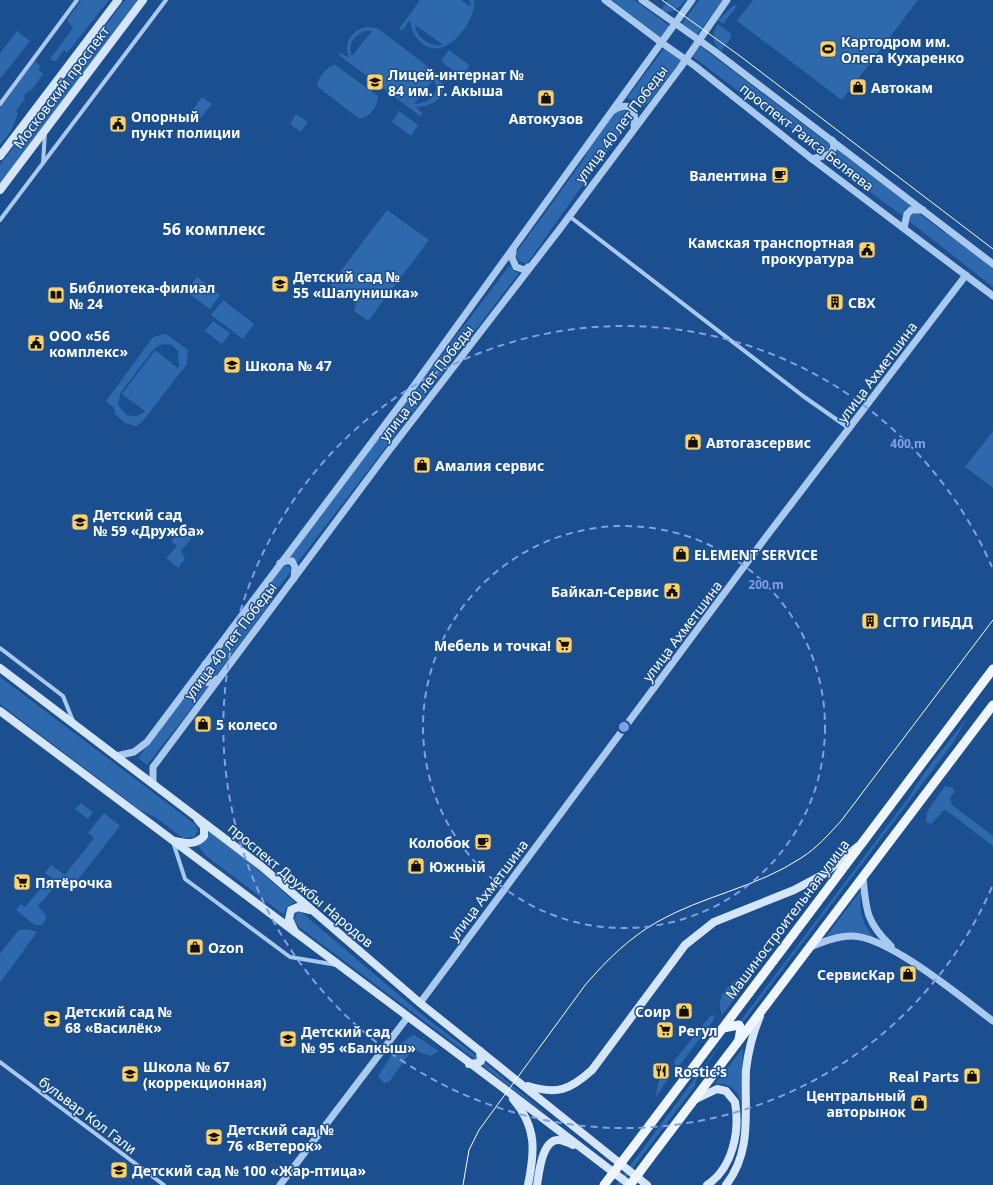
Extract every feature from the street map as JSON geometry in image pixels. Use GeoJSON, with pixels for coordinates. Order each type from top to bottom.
{"type":"FeatureCollection","features":[{"type":"Feature","properties":{"kind":"main road","name":"Московский проспект"},"geometry":{"type":"LineString","coordinates":[[0,156],[118,0]]}},
{"type":"Feature","properties":{"kind":"main road","name":"Московский проспект"},"geometry":{"type":"LineString","coordinates":[[0,190],[143,0]]}},
{"type":"Feature","properties":{"kind":"main road","name":"проспект Дружбы Народов"},"geometry":{"type":"LineString","coordinates":[[0,668],[261,866],[420,1003],[523,1084],[610,1157],[647,1185]]}},
{"type":"Feature","properties":{"kind":"main road","name":"Машиностроительная улица"},"geometry":{"type":"LineString","coordinates":[[604,1185],[993,669]]}},
{"type":"Feature","properties":{"kind":"main road"},"geometry":{"type":"LineString","coordinates":[[980,687],[993,679]]}},
{"type":"Feature","properties":{"kind":"main road"},"geometry":{"type":"LineString","coordinates":[[0,711],[407,1018],[502,1087],[630,1185],[993,705]]}},
{"type":"Feature","properties":{"kind":"main road"},"geometry":{"type":"LineString","coordinates":[[172,840],[191,844],[199,842],[204,836],[204,827],[195,816]]}},
{"type":"Feature","properties":{"kind":"main road"},"geometry":{"type":"LineString","coordinates":[[523,1084],[543,1091],[558,1091],[576,1084],[592,1070],[685,945],[714,922],[794,890],[824,874],[862,843]]}},
{"type":"Feature","properties":{"kind":"main road"},"geometry":{"type":"LineString","coordinates":[[296,933],[289,920],[291,910],[298,907],[312,911]]}},
{"type":"Feature","properties":{"kind":"main road"},"geometry":{"type":"LineString","coordinates":[[726,1185],[733,1175],[743,1151],[746,1069],[755,1028],[762,1011]]}},
{"type":"Feature","properties":{"kind":"main road"},"geometry":{"type":"LineString","coordinates":[[723,1028],[739,1025],[741,1030],[739,1041]]}},
{"type":"Feature","properties":{"kind":"main road"},"geometry":{"type":"LineString","coordinates":[[469,1064],[478,1063],[481,1061],[480,1051]]}},
{"type":"Feature","properties":{"kind":"main road"},"geometry":{"type":"LineString","coordinates":[[502,1087],[517,1105],[530,1127],[534,1142],[533,1162],[528,1185]]}},
{"type":"Feature","properties":{"kind":"main road"},"geometry":{"type":"LineString","coordinates":[[694,1100],[717,1089],[726,1092],[735,1102],[734,1140],[731,1153],[726,1166],[716,1179],[707,1185]]}},
{"type":"Feature","properties":{"kind":"main road"},"geometry":{"type":"LineString","coordinates":[[537,1185],[541,1161],[546,1148],[551,1142],[558,1140],[580,1148]]}},
{"type":"Feature","properties":{"kind":"street"},"geometry":{"type":"LineString","coordinates":[[0,104],[77,0]]}},
{"type":"Feature","properties":{"kind":"street"},"geometry":{"type":"LineString","coordinates":[[0,220],[166,0]]}},
{"type":"Feature","properties":{"kind":"street","name":"проспект Раиса Беляева"},"geometry":{"type":"LineString","coordinates":[[605,0],[686,59],[812,159],[993,296]]}},
{"type":"Feature","properties":{"kind":"street","name":"проспект Раиса Беляева"},"geometry":{"type":"LineString","coordinates":[[642,0],[832,140],[993,264]]}},
{"type":"Feature","properties":{"kind":"street","name":"улица 40 лет Победы"},"geometry":{"type":"LineString","coordinates":[[116,756],[128,754],[142,747],[405,398],[692,0]]}},
{"type":"Feature","properties":{"kind":"street","name":"улица 40 лет Победы"},"geometry":{"type":"LineString","coordinates":[[153,784],[153,767],[294,578],[569,216],[634,126],[686,59],[727,0]]}},
{"type":"Feature","properties":{"kind":"street"},"geometry":{"type":"LineString","coordinates":[[612,111],[621,106],[626,106],[632,109],[636,118],[634,126]]}},
{"type":"Feature","properties":{"kind":"street"},"geometry":{"type":"LineString","coordinates":[[43,164],[46,130]]}},
{"type":"Feature","properties":{"kind":"street"},"geometry":{"type":"LineString","coordinates":[[812,159],[831,154],[834,147],[832,140]]}},
{"type":"Feature","properties":{"kind":"street"},"geometry":{"type":"LineString","coordinates":[[904,228],[907,214],[911,210],[923,210]]}},
{"type":"Feature","properties":{"kind":"street"},"geometry":{"type":"LineString","coordinates":[[569,216],[803,396],[850,429]]}},
{"type":"Feature","properties":{"kind":"street"},"geometry":{"type":"LineString","coordinates":[[513,249],[512,258],[516,267],[525,270],[533,262]]}},
{"type":"Feature","properties":{"kind":"street","name":"улица Ахметшина"},"geometry":{"type":"LineString","coordinates":[[420,1003],[766,537],[850,429],[966,275]]}},
{"type":"Feature","properties":{"kind":"street"},"geometry":{"type":"LineString","coordinates":[[280,563],[292,561],[294,566],[294,578]]}},
{"type":"Feature","properties":{"kind":"street"},"geometry":{"type":"LineString","coordinates":[[0,648],[62,696],[74,723]]}},
{"type":"Feature","properties":{"kind":"street"},"geometry":{"type":"LineString","coordinates":[[205,662],[203,677],[205,682],[210,683],[222,676]]}},
{"type":"Feature","properties":{"kind":"street"},"geometry":{"type":"LineString","coordinates":[[172,840],[185,879],[191,884],[290,957],[339,966]]}},
{"type":"Feature","properties":{"kind":"street"},"geometry":{"type":"LineString","coordinates":[[862,878],[865,906],[869,918],[878,933],[898,953]]}},
{"type":"Feature","properties":{"kind":"street"},"geometry":{"type":"LineString","coordinates":[[810,947],[834,939],[851,936],[875,941],[898,953],[993,1021]]}},
{"type":"Feature","properties":{"kind":"street"},"geometry":{"type":"LineString","coordinates":[[280,1185],[407,1018]]}},
{"type":"Feature","properties":{"kind":"street","name":"бульвар Кол Гали"},"geometry":{"type":"LineString","coordinates":[[0,1062],[164,1185]]}},
{"type":"Feature","properties":{"kind":"shaded area"},"geometry":{"type":"Polygon","coordinates":[[[81,0],[109,0],[67,53],[64,50],[55,62],[50,59],[73,28],[67,20],[81,0]]]}},
{"type":"Feature","properties":{"kind":"shaded area"},"geometry":{"type":"Polygon","coordinates":[[[125,0],[138,0],[0,183],[0,165],[125,0]]]}},
{"type":"Feature","properties":{"kind":"shaded area"},"geometry":{"type":"Polygon","coordinates":[[[420,0],[461,0],[471,7],[469,0],[474,0],[474,8],[466,27],[459,36],[442,47],[432,48],[423,44],[417,39],[410,20],[402,31],[399,29],[420,0]],[[415,25],[418,33],[428,43],[437,45],[442,44],[415,25]]]}},
{"type":"Feature","properties":{"kind":"shaded area"},"geometry":{"type":"Polygon","coordinates":[[[612,0],[634,0],[670,26],[661,38],[612,0]]]}},
{"type":"Feature","properties":{"kind":"shaded area"},"geometry":{"type":"Polygon","coordinates":[[[668,0],[685,0],[680,6],[672,11],[668,12],[661,10],[668,0]]]}},
{"type":"Feature","properties":{"kind":"shaded area"},"geometry":{"type":"Polygon","coordinates":[[[699,0],[723,0],[696,36],[681,25],[699,0]]]}},
{"type":"Feature","properties":{"kind":"shaded area","name":"Картодром им. Олега Кухаренко"},"geometry":{"type":"Polygon","coordinates":[[[753,0],[918,0],[842,100],[737,21],[753,0]]]}},
{"type":"Feature","properties":{"kind":"shaded area"},"geometry":{"type":"Polygon","coordinates":[[[734,5],[737,6],[723,24],[718,20],[734,5]]]}},
{"type":"Feature","properties":{"kind":"shaded area"},"geometry":{"type":"Polygon","coordinates":[[[718,24],[730,33],[731,38],[721,51],[714,42],[714,31],[718,24]]]}},
{"type":"Feature","properties":{"kind":"shaded area"},"geometry":{"type":"Polygon","coordinates":[[[366,27],[377,28],[439,75],[442,82],[442,94],[435,102],[429,105],[416,107],[422,113],[420,116],[339,55],[341,53],[349,58],[347,48],[348,43],[352,35],[360,29],[366,27]],[[364,31],[352,41],[350,48],[352,56],[372,31],[364,31]],[[434,79],[414,104],[425,102],[435,94],[436,85],[434,79]]]}},
{"type":"Feature","properties":{"kind":"shaded area"},"geometry":{"type":"Polygon","coordinates":[[[17,31],[30,41],[0,79],[0,53],[17,31]]]}},
{"type":"Feature","properties":{"kind":"shaded area"},"geometry":{"type":"Polygon","coordinates":[[[700,46],[829,144],[829,151],[822,152],[747,94],[738,91],[692,56],[700,46]]]}},
{"type":"Feature","properties":{"kind":"shaded area"},"geometry":{"type":"Polygon","coordinates":[[[665,47],[682,59],[649,102],[640,109],[636,102],[627,98],[665,47]]]}},
{"type":"Feature","properties":{"kind":"shaded area"},"geometry":{"type":"Polygon","coordinates":[[[449,50],[470,66],[461,77],[441,61],[449,50]]]}},
{"type":"Feature","properties":{"kind":"shaded area"},"geometry":{"type":"Polygon","coordinates":[[[35,61],[40,66],[39,70],[43,74],[30,92],[28,91],[24,96],[25,99],[16,111],[18,113],[11,131],[0,145],[0,107],[35,61]]]}},
{"type":"Feature","properties":{"kind":"shaded area"},"geometry":{"type":"Polygon","coordinates":[[[335,65],[378,96],[375,108],[366,117],[358,118],[317,86],[323,73],[335,65]]]}},
{"type":"Feature","properties":{"kind":"shaded area"},"geometry":{"type":"Polygon","coordinates":[[[202,97],[212,104],[200,119],[191,112],[202,97]]]}},
{"type":"Feature","properties":{"kind":"shaded area"},"geometry":{"type":"Polygon","coordinates":[[[624,110],[631,114],[632,120],[594,169],[529,261],[523,263],[520,261],[516,253],[584,159],[589,148],[615,112],[624,110]]]}},
{"type":"Feature","properties":{"kind":"shaded area"},"geometry":{"type":"Polygon","coordinates":[[[399,111],[418,125],[411,136],[392,122],[399,111]]]}},
{"type":"Feature","properties":{"kind":"shaded area"},"geometry":{"type":"Polygon","coordinates":[[[296,114],[308,122],[301,132],[290,124],[296,114]]]}},
{"type":"Feature","properties":{"kind":"shaded area"},"geometry":{"type":"Polygon","coordinates":[[[837,148],[914,206],[906,208],[903,216],[827,161],[832,160],[835,157],[837,148]]]}},
{"type":"Feature","properties":{"kind":"shaded area"},"geometry":{"type":"Polygon","coordinates":[[[387,210],[429,240],[368,321],[354,311],[356,303],[330,285],[387,210]]]}},
{"type":"Feature","properties":{"kind":"shaded area"},"geometry":{"type":"Polygon","coordinates":[[[917,212],[942,231],[953,236],[993,267],[993,287],[909,221],[910,214],[917,212]]]}},
{"type":"Feature","properties":{"kind":"shaded area"},"geometry":{"type":"Polygon","coordinates":[[[510,265],[514,271],[519,273],[298,562],[296,562],[289,556],[510,265]]]}},
{"type":"Feature","properties":{"kind":"shaded area"},"geometry":{"type":"Polygon","coordinates":[[[197,277],[220,295],[210,309],[186,292],[197,277]]]}},
{"type":"Feature","properties":{"kind":"shaded area"},"geometry":{"type":"Polygon","coordinates":[[[223,300],[254,324],[243,339],[211,315],[223,300]]]}},
{"type":"Feature","properties":{"kind":"shaded area"},"geometry":{"type":"Polygon","coordinates":[[[213,321],[230,333],[222,344],[205,331],[213,321]]]}},
{"type":"Feature","properties":{"kind":"shaded area"},"geometry":{"type":"Polygon","coordinates":[[[166,334],[188,350],[187,364],[142,422],[136,426],[125,423],[115,414],[114,408],[106,401],[153,337],[166,334]],[[160,345],[154,349],[121,392],[118,404],[123,412],[130,416],[137,416],[145,411],[122,394],[155,350],[178,368],[178,351],[172,345],[160,345]]]}},
{"type":"Feature","properties":{"kind":"shaded area"},"geometry":{"type":"Polygon","coordinates":[[[993,431],[993,488],[965,467],[993,431]]]}},
{"type":"Feature","properties":{"kind":"shaded area"},"geometry":{"type":"Polygon","coordinates":[[[183,526],[194,535],[181,551],[185,559],[178,568],[166,558],[177,546],[171,541],[183,526]]]}},
{"type":"Feature","properties":{"kind":"shaded area"},"geometry":{"type":"Polygon","coordinates":[[[285,565],[290,567],[291,571],[273,595],[270,603],[217,674],[215,676],[210,674],[208,668],[273,579],[285,565]]]}},
{"type":"Feature","properties":{"kind":"shaded area"},"geometry":{"type":"Polygon","coordinates":[[[0,677],[196,825],[198,831],[194,837],[183,838],[155,817],[140,810],[0,704],[0,677]]]}},
{"type":"Feature","properties":{"kind":"shaded area"},"geometry":{"type":"Polygon","coordinates":[[[200,680],[209,686],[147,765],[138,758],[189,690],[200,680]]]}},
{"type":"Feature","properties":{"kind":"shaded area"},"geometry":{"type":"Polygon","coordinates":[[[968,717],[953,743],[741,1025],[739,1023],[909,797],[924,773],[968,717]]]}},
{"type":"Feature","properties":{"kind":"shaded area"},"geometry":{"type":"Polygon","coordinates":[[[945,786],[953,788],[954,792],[950,798],[952,805],[993,836],[993,846],[946,810],[943,811],[931,824],[926,822],[927,812],[945,786]]]}},
{"type":"Feature","properties":{"kind":"shaded area"},"geometry":{"type":"Polygon","coordinates":[[[81,803],[93,812],[88,819],[75,809],[81,803]]]}},
{"type":"Feature","properties":{"kind":"shaded area"},"geometry":{"type":"Polygon","coordinates":[[[104,813],[120,826],[69,891],[45,873],[51,865],[65,875],[94,838],[88,833],[104,813]]]}},
{"type":"Feature","properties":{"kind":"shaded area"},"geometry":{"type":"Polygon","coordinates":[[[208,830],[255,867],[295,902],[286,908],[284,915],[205,855],[198,845],[207,836],[208,830]]]}},
{"type":"Feature","properties":{"kind":"shaded area"},"geometry":{"type":"Polygon","coordinates":[[[46,882],[54,888],[38,906],[47,917],[42,925],[35,925],[16,910],[21,904],[25,907],[46,882]]]}},
{"type":"Feature","properties":{"kind":"shaded area"},"geometry":{"type":"Polygon","coordinates":[[[862,889],[862,917],[868,930],[878,941],[872,938],[824,939],[862,889]]]}},
{"type":"Feature","properties":{"kind":"shaded area"},"geometry":{"type":"Polygon","coordinates":[[[297,912],[301,912],[425,1017],[478,1057],[478,1059],[476,1060],[299,927],[294,920],[297,912]]]}},
{"type":"Feature","properties":{"kind":"shaded area"},"geometry":{"type":"Polygon","coordinates":[[[28,929],[37,932],[0,983],[0,954],[19,930],[28,929]]]}},
{"type":"Feature","properties":{"kind":"shaded area"},"geometry":{"type":"Polygon","coordinates":[[[758,968],[722,1015],[720,1006],[724,992],[743,975],[758,968]]]}},
{"type":"Feature","properties":{"kind":"shaded area"},"geometry":{"type":"Polygon","coordinates":[[[711,1015],[714,1016],[713,1021],[680,1065],[675,1066],[674,1061],[711,1015]]]}},
{"type":"Feature","properties":{"kind":"shaded area"},"geometry":{"type":"Polygon","coordinates":[[[414,1035],[439,1051],[431,1056],[412,1050],[389,1082],[384,1083],[378,1076],[399,1046],[414,1035]]]}},
{"type":"Feature","properties":{"kind":"shaded area"},"geometry":{"type":"Polygon","coordinates":[[[727,1035],[696,1080],[695,1086],[620,1185],[616,1185],[727,1035]]]}},
{"type":"Feature","properties":{"kind":"shaded area"},"geometry":{"type":"Polygon","coordinates":[[[743,1048],[741,1103],[738,1094],[732,1088],[725,1084],[715,1084],[743,1048]]]}},
{"type":"Feature","properties":{"kind":"shaded area"},"geometry":{"type":"Polygon","coordinates":[[[484,1062],[551,1118],[482,1065],[484,1062]]]}},
{"type":"Feature","properties":{"kind":"shaded area"},"geometry":{"type":"Polygon","coordinates":[[[665,1073],[668,1074],[669,1077],[656,1097],[658,1083],[665,1073]]]}},
{"type":"Feature","properties":{"kind":"tram line"},"geometry":{"type":"LineString","coordinates":[[662,0],[740,56],[993,249]]}},
{"type":"Feature","properties":{"kind":"tram line"},"geometry":{"type":"LineString","coordinates":[[463,1185],[469,1150],[479,1130],[586,984],[602,966],[628,942],[657,922],[692,905],[767,877],[801,858],[818,845],[841,821],[993,620]]}},
{"type":"Feature","properties":{"kind":"place","name":"Картодром им. Олега Кухаренко"},"geometry":{"type":"Point","coordinates":[828,49]}},
{"type":"Feature","properties":{"kind":"place","name":"Лицей-интернат № 84 им. Г. Акыша"},"geometry":{"type":"Point","coordinates":[375,82]}},
{"type":"Feature","properties":{"kind":"place","name":"Автокам"},"geometry":{"type":"Point","coordinates":[858,87]}},
{"type":"Feature","properties":{"kind":"place","name":"Автокузов"},"geometry":{"type":"Point","coordinates":[546,98]}},
{"type":"Feature","properties":{"kind":"place","name":"Опорный пункт полиции"},"geometry":{"type":"Point","coordinates":[118,124]}},
{"type":"Feature","properties":{"kind":"place","name":"Валентина"},"geometry":{"type":"Point","coordinates":[780,175]}},
{"type":"Feature","properties":{"kind":"place","name":"Камская транспортная прокуратура"},"geometry":{"type":"Point","coordinates":[867,250]}},
{"type":"Feature","properties":{"kind":"place","name":"Детский сад № 55 «Шалунишка»"},"geometry":{"type":"Point","coordinates":[280,284]}},
{"type":"Feature","properties":{"kind":"place","name":"Библиотека-филиал № 24"},"geometry":{"type":"Point","coordinates":[56,295]}},
{"type":"Feature","properties":{"kind":"place","name":"СВХ"},"geometry":{"type":"Point","coordinates":[835,302]}},
{"type":"Feature","properties":{"kind":"place","name":"ООО «56 комплекс»"},"geometry":{"type":"Point","coordinates":[36,343]}},
{"type":"Feature","properties":{"kind":"place","name":"Школа № 47"},"geometry":{"type":"Point","coordinates":[232,365]}},
{"type":"Feature","properties":{"kind":"place","name":"Автогазсервис"},"geometry":{"type":"Point","coordinates":[693,442]}},
{"type":"Feature","properties":{"kind":"place","name":"Амалия сервис"},"geometry":{"type":"Point","coordinates":[422,465]}},
{"type":"Feature","properties":{"kind":"place","name":"Детский сад № 59 «Дружба»"},"geometry":{"type":"Point","coordinates":[80,522]}},
{"type":"Feature","properties":{"kind":"place","name":"ELEMENT SERVICE"},"geometry":{"type":"Point","coordinates":[681,554]}},
{"type":"Feature","properties":{"kind":"place","name":"Байкал-Сервис"},"geometry":{"type":"Point","coordinates":[672,591]}},
{"type":"Feature","properties":{"kind":"place","name":"СГТО ГИБДД"},"geometry":{"type":"Point","coordinates":[870,621]}},
{"type":"Feature","properties":{"kind":"place","name":"Мебель и точка!"},"geometry":{"type":"Point","coordinates":[564,645]}},
{"type":"Feature","properties":{"kind":"place","name":"5 колесо"},"geometry":{"type":"Point","coordinates":[203,724]}},
{"type":"Feature","properties":{"kind":"place","name":"Колобок"},"geometry":{"type":"Point","coordinates":[483,842]}},
{"type":"Feature","properties":{"kind":"place","name":"Южный"},"geometry":{"type":"Point","coordinates":[416,866]}},
{"type":"Feature","properties":{"kind":"place","name":"Пятёрочка"},"geometry":{"type":"Point","coordinates":[22,882]}},
{"type":"Feature","properties":{"kind":"place","name":"Ozon"},"geometry":{"type":"Point","coordinates":[195,947]}},
{"type":"Feature","properties":{"kind":"place","name":"СервисКар"},"geometry":{"type":"Point","coordinates":[908,974]}},
{"type":"Feature","properties":{"kind":"place","name":"Соир"},"geometry":{"type":"Point","coordinates":[684,1011]}},
{"type":"Feature","properties":{"kind":"place","name":"Детский сад № 68 «Василёк»"},"geometry":{"type":"Point","coordinates":[52,1019]}},
{"type":"Feature","properties":{"kind":"place","name":"Регул"},"geometry":{"type":"Point","coordinates":[665,1030]}},
{"type":"Feature","properties":{"kind":"place","name":"Детский сад № 95 «Балкыш»"},"geometry":{"type":"Point","coordinates":[288,1039]}},
{"type":"Feature","properties":{"kind":"place","name":"Rostic's"},"geometry":{"type":"Point","coordinates":[661,1071]}},
{"type":"Feature","properties":{"kind":"place","name":"Школа № 67 (коррекционная)"},"geometry":{"type":"Point","coordinates":[130,1074]}},
{"type":"Feature","properties":{"kind":"place","name":"Real Parts"},"geometry":{"type":"Point","coordinates":[972,1076]}},
{"type":"Feature","properties":{"kind":"place","name":"Центральный авторынок"},"geometry":{"type":"Point","coordinates":[919,1103]}},
{"type":"Feature","properties":{"kind":"place","name":"Детский сад № 76 «Ветерок»"},"geometry":{"type":"Point","coordinates":[214,1137]}},
{"type":"Feature","properties":{"kind":"place","name":"Детский сад № 100 «Жар-птица»"},"geometry":{"type":"Point","coordinates":[119,1170]}},
{"type":"Feature","properties":{"kind":"district","name":"56 комплекс"},"geometry":{"type":"Point","coordinates":[214,229]}}]}
